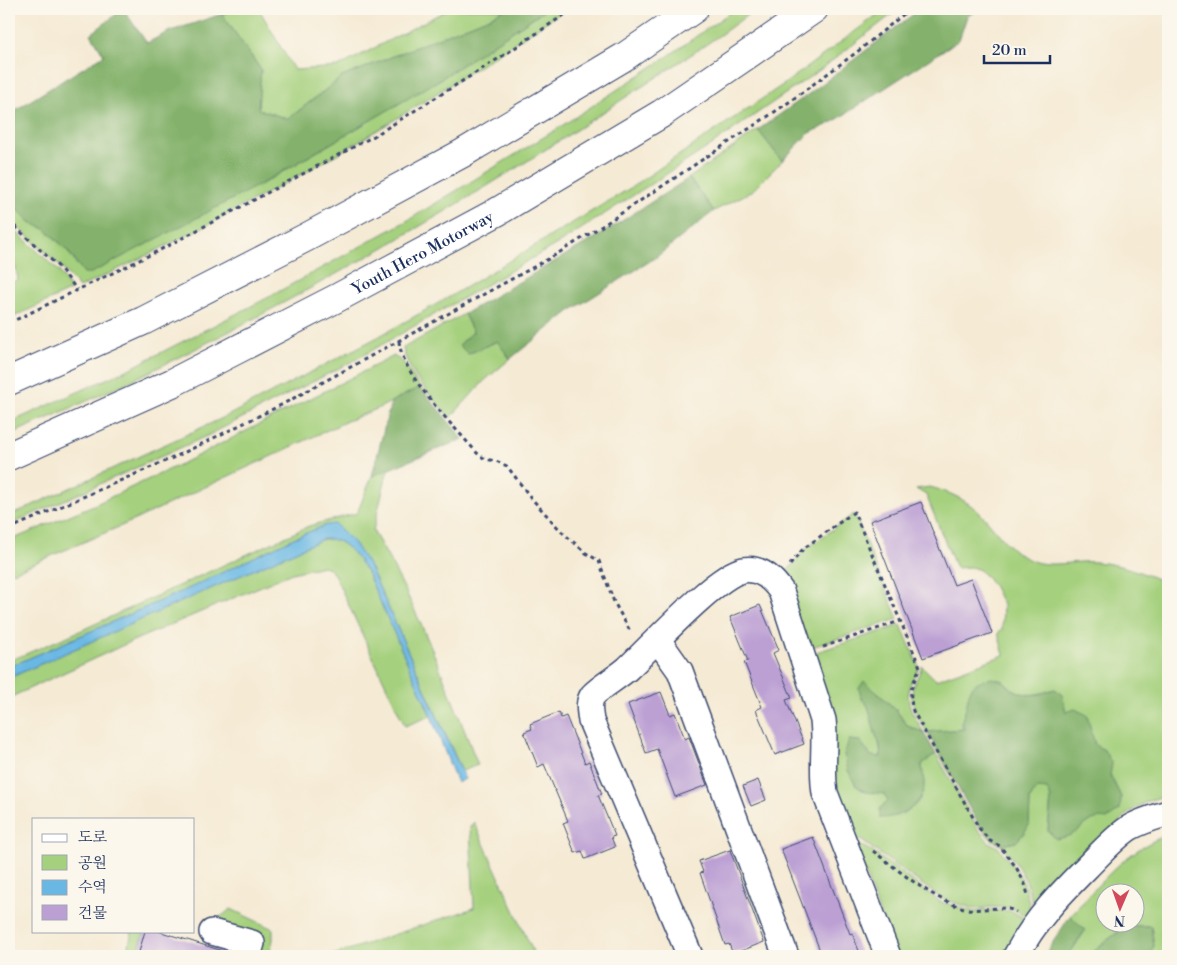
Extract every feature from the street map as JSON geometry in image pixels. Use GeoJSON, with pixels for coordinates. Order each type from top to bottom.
{"type":"FeatureCollection","features":[{"type":"Feature","properties":{"kind":"highway"},"geometry":{"type":"LineString","coordinates":[[9,381],[143,321],[307,237],[463,153],[624,57],[694,9]]}},
{"type":"Feature","properties":{"kind":"highway","name":"Youth Hero Motorway"},"geometry":{"type":"LineString","coordinates":[[9,456],[172,382],[338,297],[497,212],[661,114],[814,9]]}},
{"type":"Feature","properties":{"kind":"street"},"geometry":{"type":"LineString","coordinates":[[690,956],[591,721],[590,702],[593,696],[652,646],[696,602],[735,573],[744,570],[763,573],[773,579],[781,591],[823,720],[824,784],[826,793],[888,956]]}},
{"type":"Feature","properties":{"kind":"street"},"geometry":{"type":"LineString","coordinates":[[652,646],[680,671],[786,956]]}},
{"type":"Feature","properties":{"kind":"street"},"geometry":{"type":"LineString","coordinates":[[1016,956],[1057,896],[1113,840],[1131,827],[1168,813]]}},
{"type":"Feature","properties":{"kind":"street"},"geometry":{"type":"LineString","coordinates":[[212,932],[252,943],[248,956]]}},
{"type":"Feature","properties":{"kind":"path"},"geometry":{"type":"LineString","coordinates":[[9,323],[158,251],[374,136],[501,57],[573,9]]}},
{"type":"Feature","properties":{"kind":"path"},"geometry":{"type":"LineString","coordinates":[[9,529],[177,456],[283,404],[552,257],[785,105],[857,52],[910,9]]}},
{"type":"Feature","properties":{"kind":"path"},"geometry":{"type":"LineString","coordinates":[[9,221],[60,268],[77,290]]}},
{"type":"Feature","properties":{"kind":"path"},"geometry":{"type":"LineString","coordinates":[[399,341],[404,362],[426,394],[477,453],[484,458],[507,466],[531,498],[563,533],[586,553],[599,561],[614,602],[627,627],[652,646]]}},
{"type":"Feature","properties":{"kind":"path"},"geometry":{"type":"LineString","coordinates":[[773,579],[789,567],[803,549],[854,512],[920,667],[910,695],[913,711],[979,828],[990,841],[1000,846],[1016,866],[1025,884],[1036,925]]}},
{"type":"Feature","properties":{"kind":"path"},"geometry":{"type":"LineString","coordinates":[[802,654],[900,621]]}},
{"type":"Feature","properties":{"kind":"path"},"geometry":{"type":"LineString","coordinates":[[843,840],[854,840],[861,843],[942,900],[975,910],[991,908],[1012,910],[1036,925]]}},
{"type":"Feature","properties":{"kind":"green space"},"geometry":{"type":"Polygon","coordinates":[[[123,9],[147,43],[168,32],[222,14],[261,70],[258,109],[288,119],[342,77],[505,9],[546,9],[439,80],[261,184],[105,266],[91,273],[84,273],[67,250],[45,229],[30,222],[17,209],[9,194],[9,114],[104,55],[91,34],[123,9]]]}},
{"type":"Feature","properties":{"kind":"green space"},"geometry":{"type":"Polygon","coordinates":[[[239,9],[259,9],[294,70],[338,67],[449,9],[505,9],[342,77],[288,119],[257,109],[261,70],[222,14],[239,9]]]}},
{"type":"Feature","properties":{"kind":"green space"},"geometry":{"type":"Polygon","coordinates":[[[546,9],[566,9],[420,104],[330,158],[206,226],[79,288],[61,267],[9,219],[9,192],[17,209],[30,222],[45,229],[67,250],[77,265],[262,184],[439,80],[546,9]]]}},
{"type":"Feature","properties":{"kind":"green space"},"geometry":{"type":"Polygon","coordinates":[[[735,9],[755,9],[706,44],[565,137],[446,211],[325,280],[201,346],[123,385],[9,435],[9,423],[133,367],[269,297],[410,219],[557,129],[664,59],[735,9]]]}},
{"type":"Feature","properties":{"kind":"green space"},"geometry":{"type":"Polygon","coordinates":[[[885,9],[899,9],[824,67],[707,148],[564,240],[357,359],[209,435],[9,525],[9,516],[227,416],[376,338],[451,296],[632,187],[787,82],[885,9]]]}},
{"type":"Feature","properties":{"kind":"green space"},"geometry":{"type":"Polygon","coordinates":[[[920,9],[980,9],[967,16],[959,40],[833,122],[808,134],[782,161],[758,130],[813,91],[920,9]]]}},
{"type":"Feature","properties":{"kind":"green space"},"geometry":{"type":"Polygon","coordinates":[[[758,130],[782,161],[752,191],[714,211],[689,178],[758,130]]]}},
{"type":"Feature","properties":{"kind":"green space"},"geometry":{"type":"Polygon","coordinates":[[[689,178],[714,211],[655,258],[570,311],[510,359],[497,341],[468,354],[459,345],[473,332],[464,314],[600,235],[689,178]]]}},
{"type":"Feature","properties":{"kind":"green space"},"geometry":{"type":"Polygon","coordinates":[[[9,225],[59,271],[71,290],[9,319],[9,283],[18,280],[16,268],[9,262],[9,225]]]}},
{"type":"Feature","properties":{"kind":"green space"},"geometry":{"type":"Polygon","coordinates":[[[464,314],[473,332],[459,345],[468,354],[498,341],[510,359],[484,381],[450,418],[416,376],[410,367],[403,348],[464,314]]]}},
{"type":"Feature","properties":{"kind":"green space"},"geometry":{"type":"Polygon","coordinates":[[[394,356],[403,362],[420,387],[377,409],[347,421],[128,523],[9,574],[9,541],[96,504],[183,463],[394,356]]]}},
{"type":"Feature","properties":{"kind":"green space"},"geometry":{"type":"Polygon","coordinates":[[[420,387],[463,439],[372,476],[391,402],[420,387]]]}},
{"type":"Feature","properties":{"kind":"green space"},"geometry":{"type":"Polygon","coordinates":[[[388,469],[373,531],[404,587],[443,675],[478,765],[462,771],[371,569],[326,525],[296,537],[192,587],[9,667],[9,661],[82,630],[309,526],[357,513],[372,476],[388,469]]]}},
{"type":"Feature","properties":{"kind":"green space"},"geometry":{"type":"Polygon","coordinates":[[[930,487],[965,501],[983,516],[1010,547],[1030,560],[1046,564],[1105,563],[1133,570],[1168,584],[1168,796],[1144,803],[1123,818],[1036,916],[1027,883],[1017,865],[1001,845],[1016,842],[1029,825],[1030,799],[1036,788],[1047,788],[1051,798],[1048,830],[1082,827],[1100,817],[1121,797],[1110,774],[1104,750],[1095,745],[1091,733],[1066,712],[1062,695],[1055,689],[1028,694],[1016,691],[1004,681],[966,709],[961,723],[964,729],[927,732],[915,710],[912,698],[912,691],[922,666],[936,680],[1004,655],[998,633],[1002,630],[1003,605],[993,585],[980,570],[971,567],[956,568],[926,495],[916,489],[930,487]]]}},
{"type":"Feature","properties":{"kind":"green space"},"geometry":{"type":"Polygon","coordinates":[[[854,514],[898,619],[809,648],[777,578],[790,568],[804,550],[854,514]]]}},
{"type":"Feature","properties":{"kind":"green space"},"geometry":{"type":"Polygon","coordinates":[[[323,539],[335,540],[345,545],[367,572],[431,716],[405,726],[335,576],[329,568],[323,566],[292,573],[128,643],[9,698],[9,678],[323,539]]]}},
{"type":"Feature","properties":{"kind":"green space"},"geometry":{"type":"Polygon","coordinates":[[[901,625],[919,667],[910,685],[909,698],[914,716],[924,733],[908,726],[895,709],[878,693],[868,706],[878,738],[881,757],[871,757],[860,741],[848,770],[857,786],[864,791],[883,793],[888,800],[880,809],[905,812],[921,796],[923,786],[922,764],[936,754],[978,829],[989,842],[998,847],[1015,868],[1024,884],[1034,922],[1013,908],[991,907],[975,909],[942,899],[862,841],[854,838],[832,793],[810,654],[901,625]]]}},
{"type":"Feature","properties":{"kind":"green space"},"geometry":{"type":"Polygon","coordinates":[[[992,678],[1004,681],[1011,689],[1027,695],[1039,694],[1055,689],[1062,695],[1066,712],[1075,709],[1087,715],[1095,745],[1104,750],[1112,764],[1110,775],[1121,797],[1120,810],[1107,819],[1095,819],[1073,834],[1056,839],[1048,831],[1051,798],[1047,789],[1037,788],[1030,799],[1029,825],[1016,842],[1001,845],[991,839],[980,827],[927,732],[964,729],[963,720],[971,688],[978,682],[992,678]]]}},
{"type":"Feature","properties":{"kind":"green space"},"geometry":{"type":"Polygon","coordinates":[[[864,681],[895,709],[908,726],[924,733],[936,754],[922,764],[924,787],[919,801],[901,814],[887,818],[880,818],[880,809],[888,800],[884,794],[866,792],[856,786],[848,770],[844,754],[849,740],[860,741],[871,756],[881,757],[880,745],[868,706],[861,698],[859,688],[864,681]]]}},
{"type":"Feature","properties":{"kind":"green space"},"geometry":{"type":"Polygon","coordinates":[[[474,822],[535,956],[330,956],[474,908],[470,827],[474,822]]]}},
{"type":"Feature","properties":{"kind":"green space"},"geometry":{"type":"Polygon","coordinates":[[[1168,835],[1168,956],[1148,956],[1154,946],[1151,926],[1144,926],[1144,882],[1102,882],[1126,858],[1139,849],[1168,835]]]}},
{"type":"Feature","properties":{"kind":"green space"},"geometry":{"type":"Polygon","coordinates":[[[854,842],[871,851],[941,902],[975,912],[991,910],[1012,911],[1032,924],[1010,956],[895,956],[854,842]]]}},
{"type":"Feature","properties":{"kind":"green space"},"geometry":{"type":"Polygon","coordinates":[[[1094,891],[1094,932],[1118,932],[1097,948],[1090,956],[1068,956],[1085,931],[1070,916],[1094,891]]]}},
{"type":"Feature","properties":{"kind":"green space"},"geometry":{"type":"Polygon","coordinates":[[[231,909],[273,929],[273,940],[269,956],[259,956],[211,924],[231,909]]]}},
{"type":"Feature","properties":{"kind":"green space"},"geometry":{"type":"Polygon","coordinates":[[[1070,916],[1085,930],[1068,956],[1044,956],[1070,916]]]}},
{"type":"Feature","properties":{"kind":"green space"},"geometry":{"type":"Polygon","coordinates":[[[1144,926],[1151,926],[1154,946],[1148,956],[1090,956],[1097,948],[1118,932],[1144,932],[1144,926]]]}},
{"type":"Feature","properties":{"kind":"green space"},"geometry":{"type":"Polygon","coordinates":[[[132,932],[145,932],[137,953],[147,956],[127,956],[132,932]]]}},
{"type":"Feature","properties":{"kind":"water"},"geometry":{"type":"Polygon","coordinates":[[[335,524],[353,542],[371,569],[465,779],[457,783],[431,716],[367,572],[345,545],[334,540],[323,539],[9,678],[9,667],[192,587],[296,537],[326,525],[335,524]]]}},
{"type":"Feature","properties":{"kind":"building"},"geometry":{"type":"Polygon","coordinates":[[[921,502],[954,585],[971,579],[992,633],[923,658],[870,521],[921,502]]]}},
{"type":"Feature","properties":{"kind":"building"},"geometry":{"type":"Polygon","coordinates":[[[760,605],[779,650],[773,653],[792,698],[786,700],[804,744],[775,755],[756,710],[762,707],[744,662],[748,661],[730,617],[760,605]]]}},
{"type":"Feature","properties":{"kind":"building"},"geometry":{"type":"Polygon","coordinates":[[[661,692],[670,715],[675,713],[685,739],[689,737],[707,785],[675,797],[657,749],[646,753],[628,704],[661,692]]]}},
{"type":"Feature","properties":{"kind":"building"},"geometry":{"type":"Polygon","coordinates":[[[559,712],[561,718],[566,716],[585,763],[589,761],[602,794],[598,795],[615,836],[611,837],[615,847],[585,859],[582,851],[575,853],[563,823],[568,821],[544,764],[538,767],[524,732],[532,729],[530,724],[559,712]]]}},
{"type":"Feature","properties":{"kind":"building"},"geometry":{"type":"Polygon","coordinates":[[[758,780],[766,800],[751,806],[743,786],[758,780]]]}},
{"type":"Feature","properties":{"kind":"building"},"geometry":{"type":"Polygon","coordinates":[[[813,837],[850,934],[852,933],[861,956],[822,956],[781,849],[813,837]]]}},
{"type":"Feature","properties":{"kind":"building"},"geometry":{"type":"Polygon","coordinates":[[[730,850],[764,942],[733,954],[729,944],[725,945],[700,873],[703,872],[699,861],[730,850]]]}},
{"type":"Feature","properties":{"kind":"building"},"geometry":{"type":"Polygon","coordinates":[[[145,932],[161,932],[226,952],[226,956],[154,956],[139,952],[145,932]]]}}]}
